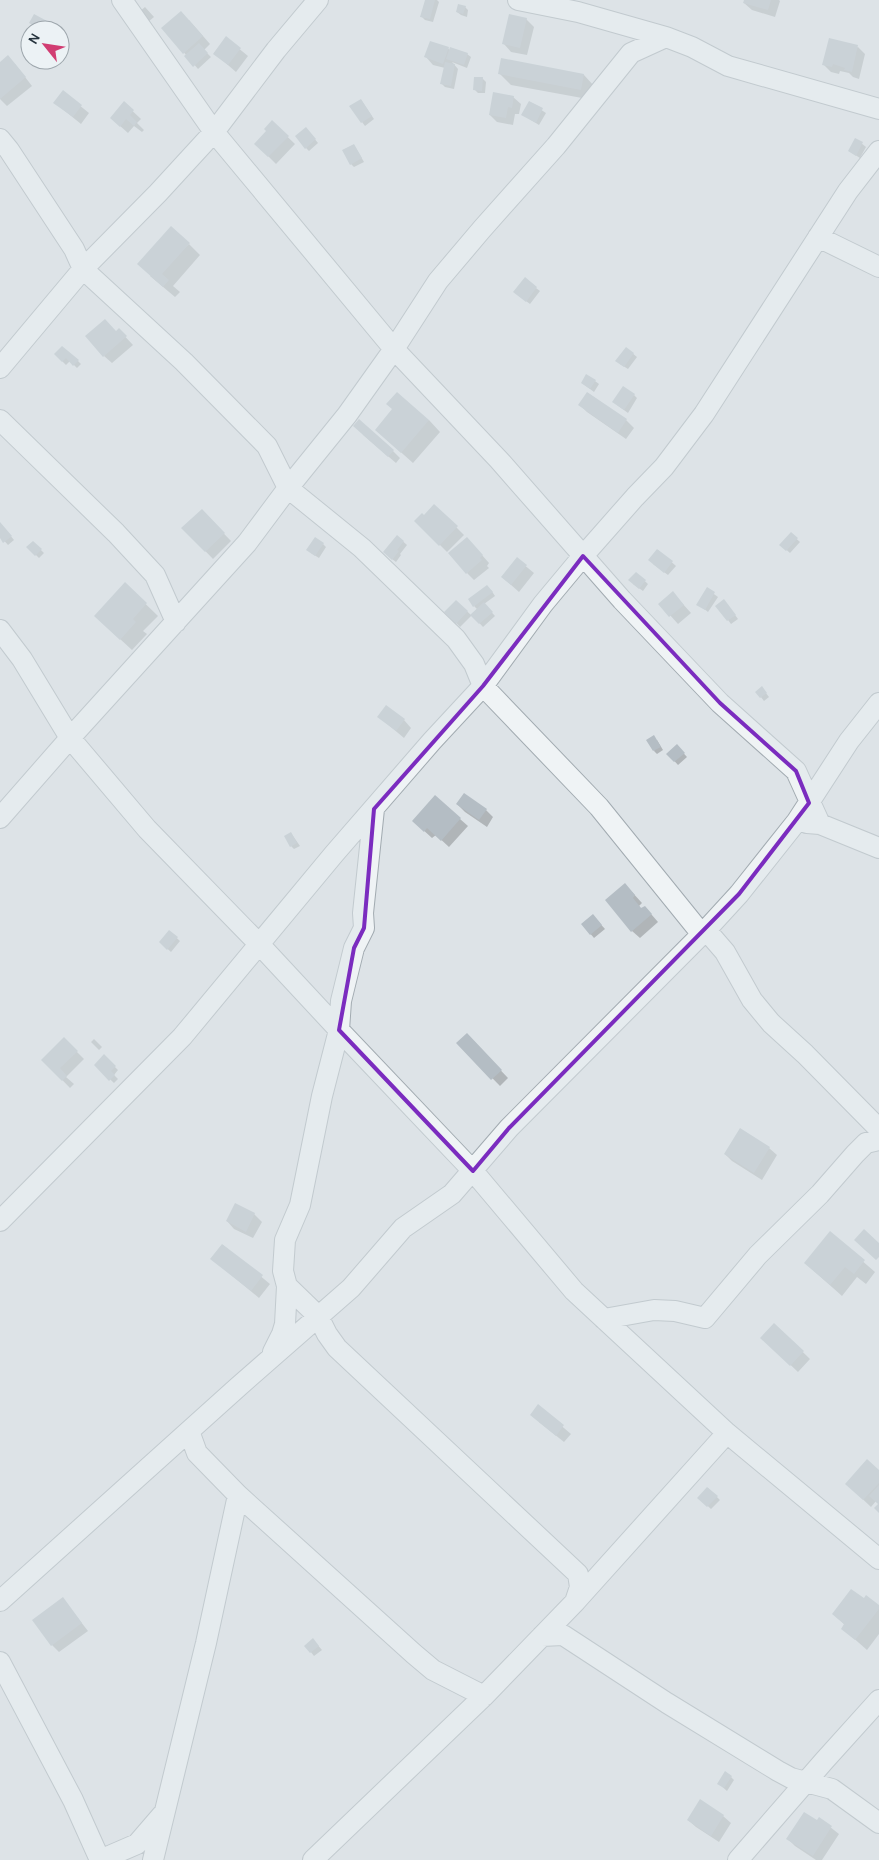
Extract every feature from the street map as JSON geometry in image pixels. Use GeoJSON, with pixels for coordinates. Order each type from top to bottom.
{"type":"FeatureCollection","features":[{"type":"Feature","properties":{"kind":"street"},"geometry":{"type":"LineString","coordinates":[[122,0],[214,132],[394,349],[499,460],[622,600],[720,703],[796,771],[820,824]]}},
{"type":"Feature","properties":{"kind":"street"},"geometry":{"type":"LineString","coordinates":[[0,368],[84,269],[214,132],[276,50],[318,0]]}},
{"type":"Feature","properties":{"kind":"street"},"geometry":{"type":"LineString","coordinates":[[518,0],[578,12],[666,37],[692,47],[728,66],[879,109]]}},
{"type":"Feature","properties":{"kind":"street"},"geometry":{"type":"LineString","coordinates":[[616,72],[621,54],[619,23]]}},
{"type":"Feature","properties":{"kind":"street"},"geometry":{"type":"LineString","coordinates":[[0,818],[247,543],[288,488],[347,415],[394,349],[438,281],[556,146],[631,53],[666,37]]}},
{"type":"Feature","properties":{"kind":"street"},"geometry":{"type":"LineString","coordinates":[[0,139],[74,249],[84,269],[184,362],[267,446],[288,488],[362,548],[456,639],[474,664],[482,686],[599,807],[696,927],[706,930],[726,952],[752,1000],[771,1023],[879,1129]]}},
{"type":"Feature","properties":{"kind":"street"},"geometry":{"type":"LineString","coordinates":[[0,1221],[182,1037],[432,741],[482,686],[543,604],[583,556],[664,467],[704,414],[848,191],[879,151]]}},
{"type":"Feature","properties":{"kind":"street"},"geometry":{"type":"LineString","coordinates":[[818,237],[879,266]]}},
{"type":"Feature","properties":{"kind":"street"},"geometry":{"type":"LineString","coordinates":[[0,420],[116,533],[155,576],[176,622]]}},
{"type":"Feature","properties":{"kind":"street"},"geometry":{"type":"LineString","coordinates":[[0,630],[22,659],[70,738],[147,829],[260,945],[338,1030],[473,1171],[574,1291],[727,1433],[879,1559]]}},
{"type":"Feature","properties":{"kind":"street"},"geometry":{"type":"LineString","coordinates":[[2,1595],[168,1451],[270,1358],[351,1288],[403,1228],[452,1194],[509,1128],[686,951],[739,894],[797,822],[824,777],[879,703]]}},
{"type":"Feature","properties":{"kind":"street"},"geometry":{"type":"LineString","coordinates":[[796,771],[824,777]]}},
{"type":"Feature","properties":{"kind":"street"},"geometry":{"type":"LineString","coordinates":[[270,1358],[284,1330],[287,1286],[283,1271],[285,1240],[300,1204],[354,948],[363,934],[363,913],[374,809]]}},
{"type":"Feature","properties":{"kind":"street"},"geometry":{"type":"LineString","coordinates":[[797,822],[820,824],[879,848]]}},
{"type":"Feature","properties":{"kind":"street"},"geometry":{"type":"LineString","coordinates":[[686,951],[726,952]]}},
{"type":"Feature","properties":{"kind":"street"},"geometry":{"type":"LineString","coordinates":[[604,1319],[654,1310],[675,1311],[705,1318],[758,1255],[820,1194],[855,1154],[866,1143],[879,1140]]}},
{"type":"Feature","properties":{"kind":"street"},"geometry":{"type":"LineString","coordinates":[[287,1286],[318,1316],[337,1348],[578,1574],[580,1587],[576,1602]]}},
{"type":"Feature","properties":{"kind":"street"},"geometry":{"type":"LineString","coordinates":[[189,1432],[198,1453],[238,1495],[433,1670],[484,1696]]}},
{"type":"Feature","properties":{"kind":"street"},"geometry":{"type":"LineString","coordinates":[[313,1860],[484,1696],[542,1636],[561,1627],[576,1602],[727,1433]]}},
{"type":"Feature","properties":{"kind":"street"},"geometry":{"type":"LineString","coordinates":[[168,1451],[198,1453]]}},
{"type":"Feature","properties":{"kind":"street"},"geometry":{"type":"LineString","coordinates":[[153,1860],[206,1643],[238,1495]]}},
{"type":"Feature","properties":{"kind":"street"},"geometry":{"type":"LineString","coordinates":[[561,1627],[667,1704],[791,1778],[832,1789],[879,1824]]}},
{"type":"Feature","properties":{"kind":"street"},"geometry":{"type":"LineString","coordinates":[[0,1662],[73,1800],[100,1860],[137,1844],[165,1812]]}},
{"type":"Feature","properties":{"kind":"street"},"geometry":{"type":"LineString","coordinates":[[738,1860],[879,1700]]}},
{"type":"Feature","properties":{"kind":"street"},"geometry":{"type":"LineString","coordinates":[[824,1761],[832,1789]]}},
{"type":"Feature","properties":{"kind":"highlighted area"},"geometry":{"type":"Polygon","coordinates":[[[583,556],[720,703],[796,771],[809,803],[739,894],[509,1128],[473,1171],[339,1030],[354,948],[364,928],[374,809],[483,686],[583,556]]]}},
{"type":"Feature","properties":{"kind":"building"},"geometry":{"type":"Polygon","coordinates":[[[425,0],[435,0],[430,19],[420,17],[425,0]]]}},
{"type":"Feature","properties":{"kind":"building"},"geometry":{"type":"Polygon","coordinates":[[[744,0],[771,0],[768,10],[743,3],[744,0]]]}},
{"type":"Feature","properties":{"kind":"building"},"geometry":{"type":"Polygon","coordinates":[[[458,4],[466,6],[463,14],[456,12],[458,4]]]}},
{"type":"Feature","properties":{"kind":"building"},"geometry":{"type":"Polygon","coordinates":[[[181,11],[203,36],[183,54],[161,28],[181,11]]]}},
{"type":"Feature","properties":{"kind":"building"},"geometry":{"type":"Polygon","coordinates":[[[34,14],[45,20],[31,20],[34,14]]]}},
{"type":"Feature","properties":{"kind":"building"},"geometry":{"type":"Polygon","coordinates":[[[509,14],[527,18],[520,48],[502,44],[509,14]]]}},
{"type":"Feature","properties":{"kind":"building"},"geometry":{"type":"Polygon","coordinates":[[[226,36],[241,48],[228,65],[213,54],[226,36]]]}},
{"type":"Feature","properties":{"kind":"building"},"geometry":{"type":"Polygon","coordinates":[[[829,38],[858,45],[852,72],[833,64],[832,67],[822,65],[829,38]]]}},
{"type":"Feature","properties":{"kind":"building"},"geometry":{"type":"Polygon","coordinates":[[[430,41],[449,47],[443,64],[424,57],[430,41]]]}},
{"type":"Feature","properties":{"kind":"building"},"geometry":{"type":"Polygon","coordinates":[[[199,43],[208,53],[193,67],[184,56],[199,43]]]}},
{"type":"Feature","properties":{"kind":"building"},"geometry":{"type":"Polygon","coordinates":[[[450,47],[468,53],[464,65],[446,59],[450,47]]]}},
{"type":"Feature","properties":{"kind":"building"},"geometry":{"type":"Polygon","coordinates":[[[8,55],[26,77],[0,99],[0,62],[8,55]]]}},
{"type":"Feature","properties":{"kind":"building"},"geometry":{"type":"Polygon","coordinates":[[[501,58],[584,74],[581,90],[498,74],[501,58]]]}},
{"type":"Feature","properties":{"kind":"building"},"geometry":{"type":"Polygon","coordinates":[[[445,62],[455,64],[451,86],[440,84],[445,62]]]}},
{"type":"Feature","properties":{"kind":"building"},"geometry":{"type":"Polygon","coordinates":[[[474,77],[483,77],[482,91],[473,90],[474,77]]]}},
{"type":"Feature","properties":{"kind":"building"},"geometry":{"type":"Polygon","coordinates":[[[63,90],[82,105],[73,117],[53,103],[63,90]]]}},
{"type":"Feature","properties":{"kind":"building"},"geometry":{"type":"Polygon","coordinates":[[[493,92],[514,96],[512,108],[508,107],[506,118],[489,115],[493,92]]]}},
{"type":"Feature","properties":{"kind":"building"},"geometry":{"type":"Polygon","coordinates":[[[361,99],[372,116],[361,123],[349,106],[361,99]]]}},
{"type":"Feature","properties":{"kind":"building"},"geometry":{"type":"Polygon","coordinates":[[[124,101],[134,110],[130,115],[137,122],[134,126],[126,119],[120,127],[110,118],[124,101]]]}},
{"type":"Feature","properties":{"kind":"building"},"geometry":{"type":"Polygon","coordinates":[[[529,101],[543,108],[536,123],[521,115],[529,101]]]}},
{"type":"Feature","properties":{"kind":"building"},"geometry":{"type":"Polygon","coordinates":[[[272,120],[289,136],[268,157],[254,144],[266,131],[264,129],[272,120]]]}},
{"type":"Feature","properties":{"kind":"building"},"geometry":{"type":"Polygon","coordinates":[[[306,127],[316,139],[305,149],[295,136],[306,127]]]}},
{"type":"Feature","properties":{"kind":"building"},"geometry":{"type":"Polygon","coordinates":[[[855,138],[863,142],[856,156],[848,151],[855,138]]]}},
{"type":"Feature","properties":{"kind":"building"},"geometry":{"type":"Polygon","coordinates":[[[354,144],[362,158],[350,165],[342,150],[354,144]]]}},
{"type":"Feature","properties":{"kind":"building"},"geometry":{"type":"Polygon","coordinates":[[[171,226],[190,243],[162,274],[169,280],[163,287],[137,264],[171,226]]]}},
{"type":"Feature","properties":{"kind":"building"},"geometry":{"type":"Polygon","coordinates":[[[525,277],[537,287],[526,302],[513,292],[525,277]]]}},
{"type":"Feature","properties":{"kind":"building"},"geometry":{"type":"Polygon","coordinates":[[[105,319],[116,331],[119,328],[127,336],[103,357],[85,336],[105,319]]]}},
{"type":"Feature","properties":{"kind":"building"},"geometry":{"type":"Polygon","coordinates":[[[62,346],[79,360],[73,366],[66,358],[62,362],[54,354],[62,346]]]}},
{"type":"Feature","properties":{"kind":"building"},"geometry":{"type":"Polygon","coordinates":[[[626,347],[634,353],[624,367],[615,361],[626,347]]]}},
{"type":"Feature","properties":{"kind":"building"},"geometry":{"type":"Polygon","coordinates":[[[586,374],[596,380],[590,389],[581,383],[586,374]]]}},
{"type":"Feature","properties":{"kind":"building"},"geometry":{"type":"Polygon","coordinates":[[[623,386],[635,394],[624,410],[612,402],[623,386]]]}},
{"type":"Feature","properties":{"kind":"building"},"geometry":{"type":"Polygon","coordinates":[[[397,392],[429,420],[401,453],[375,430],[392,409],[386,404],[397,392]]]}},
{"type":"Feature","properties":{"kind":"building"},"geometry":{"type":"Polygon","coordinates":[[[587,392],[627,419],[618,433],[578,405],[587,392]]]}},
{"type":"Feature","properties":{"kind":"building"},"geometry":{"type":"Polygon","coordinates":[[[359,419],[394,450],[388,457],[353,426],[359,419]]]}},
{"type":"Feature","properties":{"kind":"building"},"geometry":{"type":"Polygon","coordinates":[[[434,504],[458,526],[439,546],[414,521],[422,513],[424,515],[434,504]]]}},
{"type":"Feature","properties":{"kind":"building"},"geometry":{"type":"Polygon","coordinates":[[[202,509],[225,533],[205,552],[181,528],[202,509]]]}},
{"type":"Feature","properties":{"kind":"building"},"geometry":{"type":"Polygon","coordinates":[[[0,522],[12,536],[3,543],[0,538],[0,522]]]}},
{"type":"Feature","properties":{"kind":"building"},"geometry":{"type":"Polygon","coordinates":[[[791,532],[798,538],[786,551],[779,545],[791,532]]]}},
{"type":"Feature","properties":{"kind":"building"},"geometry":{"type":"Polygon","coordinates":[[[397,535],[404,541],[392,560],[383,552],[397,535]]]}},
{"type":"Feature","properties":{"kind":"building"},"geometry":{"type":"Polygon","coordinates":[[[315,537],[324,543],[315,556],[306,550],[315,537]]]}},
{"type":"Feature","properties":{"kind":"building"},"geometry":{"type":"Polygon","coordinates":[[[467,537],[483,555],[480,558],[482,560],[466,574],[448,553],[467,537]]]}},
{"type":"Feature","properties":{"kind":"building"},"geometry":{"type":"Polygon","coordinates":[[[33,541],[42,549],[35,556],[26,547],[33,541]]]}},
{"type":"Feature","properties":{"kind":"building"},"geometry":{"type":"Polygon","coordinates":[[[657,549],[673,561],[664,573],[648,560],[657,549]]]}},
{"type":"Feature","properties":{"kind":"building"},"geometry":{"type":"Polygon","coordinates":[[[517,557],[527,565],[511,585],[501,577],[517,557]]]}},
{"type":"Feature","properties":{"kind":"building"},"geometry":{"type":"Polygon","coordinates":[[[636,572],[646,580],[639,589],[628,580],[636,572]]]}},
{"type":"Feature","properties":{"kind":"building"},"geometry":{"type":"Polygon","coordinates":[[[125,582],[147,603],[133,619],[136,622],[120,640],[94,616],[125,582]]]}},
{"type":"Feature","properties":{"kind":"building"},"geometry":{"type":"Polygon","coordinates":[[[487,585],[493,592],[473,607],[468,599],[487,585]]]}},
{"type":"Feature","properties":{"kind":"building"},"geometry":{"type":"Polygon","coordinates":[[[707,587],[715,592],[705,610],[696,605],[707,587]]]}},
{"type":"Feature","properties":{"kind":"building"},"geometry":{"type":"Polygon","coordinates":[[[673,591],[684,605],[669,617],[658,604],[673,591]]]}},
{"type":"Feature","properties":{"kind":"building"},"geometry":{"type":"Polygon","coordinates":[[[724,599],[736,615],[727,621],[715,606],[724,599]]]}},
{"type":"Feature","properties":{"kind":"building"},"geometry":{"type":"Polygon","coordinates":[[[456,600],[468,611],[456,624],[444,612],[456,600]]]}},
{"type":"Feature","properties":{"kind":"building"},"geometry":{"type":"Polygon","coordinates":[[[484,602],[493,612],[479,624],[470,615],[484,602]]]}},
{"type":"Feature","properties":{"kind":"building"},"geometry":{"type":"Polygon","coordinates":[[[762,686],[767,693],[760,698],[755,692],[762,686]]]}},
{"type":"Feature","properties":{"kind":"building"},"geometry":{"type":"Polygon","coordinates":[[[386,705],[405,719],[396,731],[377,717],[386,705]]]}},
{"type":"Feature","properties":{"kind":"building"},"geometry":{"type":"Polygon","coordinates":[[[654,735],[661,747],[653,751],[646,740],[654,735]]]}},
{"type":"Feature","properties":{"kind":"building"},"geometry":{"type":"Polygon","coordinates":[[[677,744],[685,753],[674,762],[666,754],[677,744]]]}},
{"type":"Feature","properties":{"kind":"building"},"geometry":{"type":"Polygon","coordinates":[[[464,793],[487,809],[479,820],[456,804],[464,793]]]}},
{"type":"Feature","properties":{"kind":"building"},"geometry":{"type":"Polygon","coordinates":[[[435,795],[461,818],[441,841],[427,828],[424,832],[412,821],[435,795]]]}},
{"type":"Feature","properties":{"kind":"building"},"geometry":{"type":"Polygon","coordinates":[[[291,832],[297,843],[290,847],[284,836],[291,832]]]}},
{"type":"Feature","properties":{"kind":"building"},"geometry":{"type":"Polygon","coordinates":[[[625,883],[635,895],[633,898],[641,908],[645,906],[652,914],[631,932],[605,900],[625,883]]]}},
{"type":"Feature","properties":{"kind":"building"},"geometry":{"type":"Polygon","coordinates":[[[593,914],[602,925],[590,935],[581,924],[593,914]]]}},
{"type":"Feature","properties":{"kind":"building"},"geometry":{"type":"Polygon","coordinates":[[[169,930],[178,937],[167,950],[159,942],[169,930]]]}},
{"type":"Feature","properties":{"kind":"building"},"geometry":{"type":"Polygon","coordinates":[[[467,1033],[502,1070],[491,1080],[456,1043],[467,1033]]]}},
{"type":"Feature","properties":{"kind":"building"},"geometry":{"type":"Polygon","coordinates":[[[64,1037],[78,1051],[60,1068],[67,1076],[62,1081],[41,1060],[64,1037]]]}},
{"type":"Feature","properties":{"kind":"building"},"geometry":{"type":"Polygon","coordinates":[[[104,1054],[116,1066],[111,1071],[115,1075],[109,1081],[94,1065],[104,1054]]]}},
{"type":"Feature","properties":{"kind":"building"},"geometry":{"type":"Polygon","coordinates":[[[740,1128],[770,1147],[754,1173],[724,1154],[740,1128]]]}},
{"type":"Feature","properties":{"kind":"building"},"geometry":{"type":"Polygon","coordinates":[[[235,1203],[255,1213],[246,1232],[226,1221],[235,1203]]]}},
{"type":"Feature","properties":{"kind":"building"},"geometry":{"type":"Polygon","coordinates":[[[864,1229],[879,1243],[879,1257],[876,1260],[854,1240],[864,1229]]]}},
{"type":"Feature","properties":{"kind":"building"},"geometry":{"type":"Polygon","coordinates":[[[830,1231],[865,1260],[854,1274],[845,1267],[830,1285],[804,1263],[830,1231]]]}},
{"type":"Feature","properties":{"kind":"building"},"geometry":{"type":"Polygon","coordinates":[[[222,1244],[263,1275],[251,1291],[210,1259],[222,1244]]]}},
{"type":"Feature","properties":{"kind":"building"},"geometry":{"type":"Polygon","coordinates":[[[774,1323],[804,1351],[790,1366],[760,1338],[774,1323]]]}},
{"type":"Feature","properties":{"kind":"building"},"geometry":{"type":"Polygon","coordinates":[[[538,1404],[564,1425],[556,1436],[530,1415],[538,1404]]]}},
{"type":"Feature","properties":{"kind":"building"},"geometry":{"type":"Polygon","coordinates":[[[867,1459],[879,1470],[879,1483],[863,1500],[845,1484],[867,1459]]]}},
{"type":"Feature","properties":{"kind":"building"},"geometry":{"type":"Polygon","coordinates":[[[879,1485],[879,1513],[874,1508],[878,1504],[869,1496],[879,1485]]]}},
{"type":"Feature","properties":{"kind":"building"},"geometry":{"type":"Polygon","coordinates":[[[707,1487],[718,1496],[707,1507],[697,1498],[707,1487]]]}},
{"type":"Feature","properties":{"kind":"building"},"geometry":{"type":"Polygon","coordinates":[[[851,1589],[864,1598],[866,1595],[879,1605],[879,1609],[855,1640],[841,1629],[844,1624],[832,1614],[851,1589]]]}},
{"type":"Feature","properties":{"kind":"building"},"geometry":{"type":"Polygon","coordinates":[[[63,1597],[82,1623],[51,1646],[32,1620],[63,1597]]]}},
{"type":"Feature","properties":{"kind":"building"},"geometry":{"type":"Polygon","coordinates":[[[313,1638],[319,1646],[310,1653],[304,1646],[313,1638]]]}},
{"type":"Feature","properties":{"kind":"building"},"geometry":{"type":"Polygon","coordinates":[[[725,1771],[732,1776],[724,1788],[717,1784],[725,1771]]]}},
{"type":"Feature","properties":{"kind":"building"},"geometry":{"type":"Polygon","coordinates":[[[700,1799],[724,1815],[711,1836],[687,1820],[700,1799]]]}},
{"type":"Feature","properties":{"kind":"building"},"geometry":{"type":"Polygon","coordinates":[[[804,1812],[817,1820],[819,1817],[832,1826],[813,1856],[786,1839],[804,1812]]]}}]}
